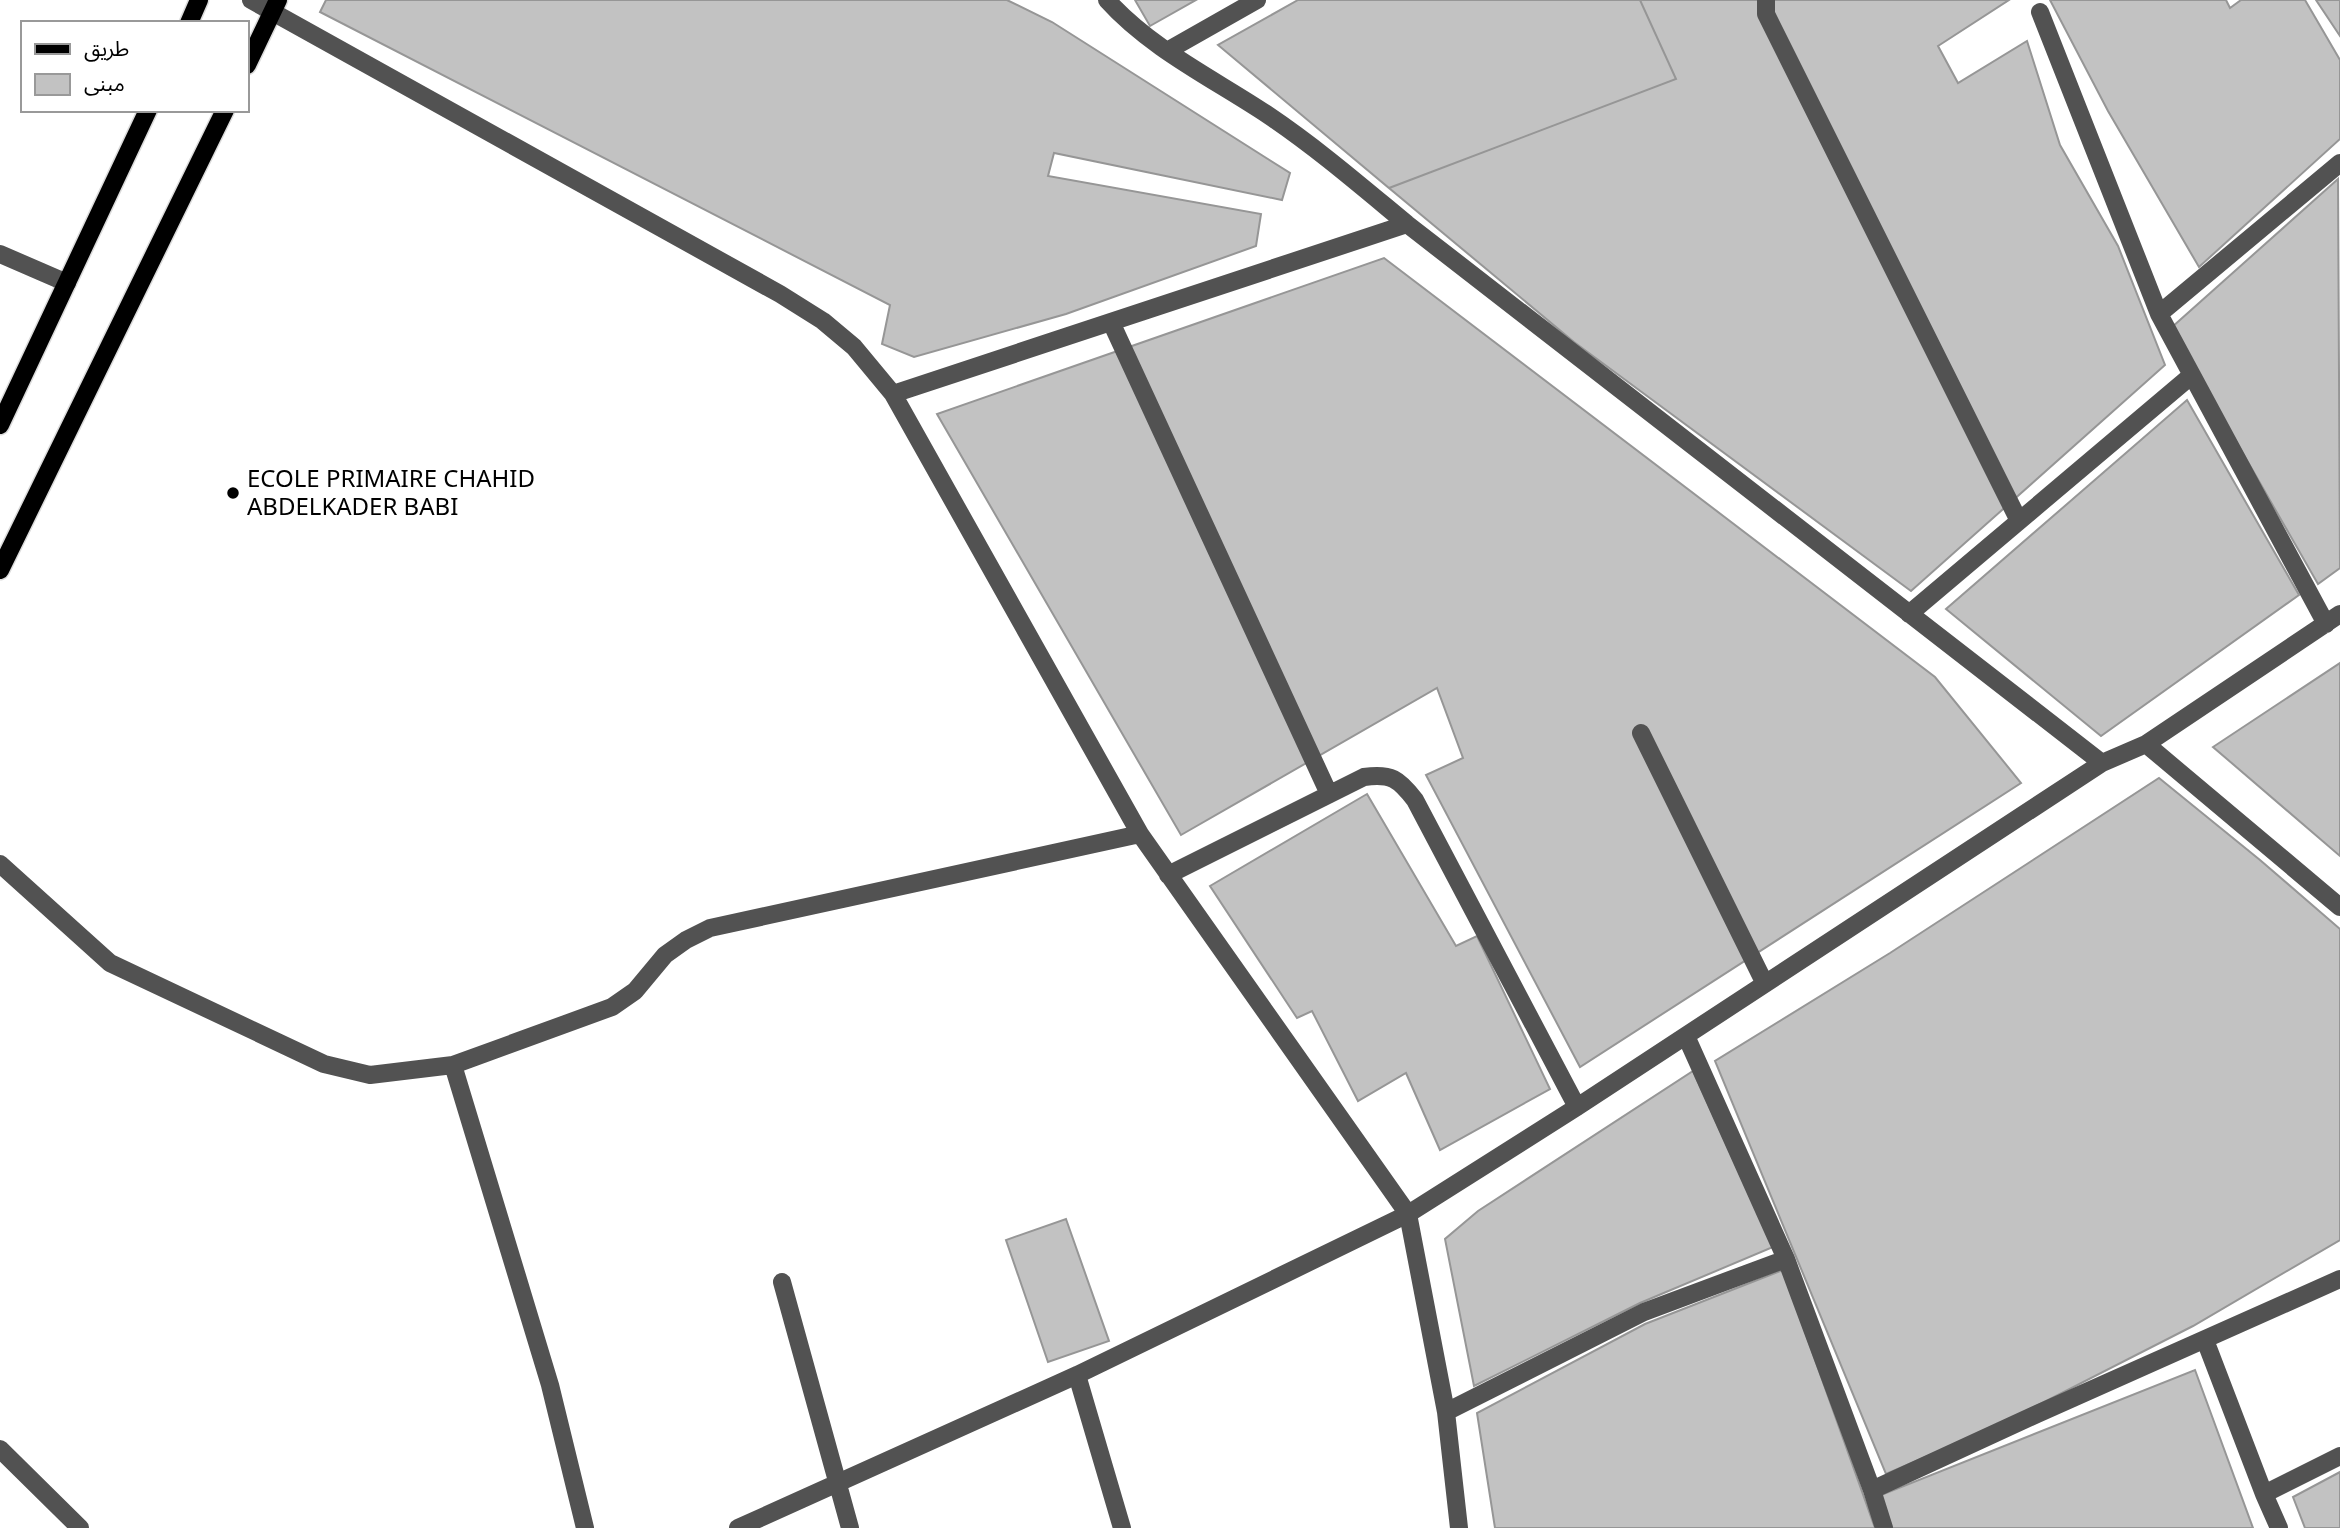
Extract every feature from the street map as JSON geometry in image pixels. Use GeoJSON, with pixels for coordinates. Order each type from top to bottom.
{"type":"FeatureCollection","features":[{"type":"Feature","properties":{"kind":"main road"},"geometry":{"type":"LineString","coordinates":[[190,21],[200,0]]}},
{"type":"Feature","properties":{"kind":"main road"},"geometry":{"type":"LineString","coordinates":[[248,63],[275,7]]}},
{"type":"Feature","properties":{"kind":"main road"},"geometry":{"type":"LineString","coordinates":[[0,425],[147,112]]}},
{"type":"Feature","properties":{"kind":"main road"},"geometry":{"type":"LineString","coordinates":[[0,570],[224,112]]}},
{"type":"Feature","properties":{"kind":"street"},"geometry":{"type":"LineString","coordinates":[[251,0],[275,7],[780,294],[823,321],[855,347],[893,394],[1140,834],[1408,1214],[1446,1412],[1459,1528]]}},
{"type":"Feature","properties":{"kind":"street"},"geometry":{"type":"LineString","coordinates":[[1107,0],[1167,51],[1310,144],[1407,224],[2102,764]]}},
{"type":"Feature","properties":{"kind":"street"},"geometry":{"type":"LineString","coordinates":[[1167,51],[1257,0]]}},
{"type":"Feature","properties":{"kind":"street"},"geometry":{"type":"LineString","coordinates":[[1766,0],[1766,14],[2019,521]]}},
{"type":"Feature","properties":{"kind":"street"},"geometry":{"type":"LineString","coordinates":[[738,1528],[1077,1375],[1408,1214],[1577,1107],[2102,764],[2146,744],[2333,619],[2159,314],[2040,12]]}},
{"type":"Feature","properties":{"kind":"street"},"geometry":{"type":"LineString","coordinates":[[2159,314],[2340,163]]}},
{"type":"Feature","properties":{"kind":"street"},"geometry":{"type":"LineString","coordinates":[[893,394],[1407,224]]}},
{"type":"Feature","properties":{"kind":"street"},"geometry":{"type":"LineString","coordinates":[[0,254],[67,283]]}},
{"type":"Feature","properties":{"kind":"street"},"geometry":{"type":"LineString","coordinates":[[1111,322],[1329,794]]}},
{"type":"Feature","properties":{"kind":"street"},"geometry":{"type":"LineString","coordinates":[[1909,614],[2192,375]]}},
{"type":"Feature","properties":{"kind":"street"},"geometry":{"type":"LineString","coordinates":[[1641,733],[1765,984]]}},
{"type":"Feature","properties":{"kind":"street"},"geometry":{"type":"LineString","coordinates":[[2146,744],[2340,907]]}},
{"type":"Feature","properties":{"kind":"street"},"geometry":{"type":"LineString","coordinates":[[1168,875],[1364,777],[1380,775],[1401,782],[1415,800],[1577,1107]]}},
{"type":"Feature","properties":{"kind":"street"},"geometry":{"type":"LineString","coordinates":[[0,864],[110,963],[312,1058],[370,1075],[453,1065],[612,1007],[635,991],[666,955],[686,940],[710,928],[1140,834]]}},
{"type":"Feature","properties":{"kind":"street"},"geometry":{"type":"LineString","coordinates":[[1686,1035],[1786,1259],[1884,1528]]}},
{"type":"Feature","properties":{"kind":"street"},"geometry":{"type":"LineString","coordinates":[[453,1065],[550,1385],[586,1528]]}},
{"type":"Feature","properties":{"kind":"street"},"geometry":{"type":"LineString","coordinates":[[1446,1412],[1644,1312],[1786,1259]]}},
{"type":"Feature","properties":{"kind":"street"},"geometry":{"type":"LineString","coordinates":[[1872,1490],[2340,1279]]}},
{"type":"Feature","properties":{"kind":"street"},"geometry":{"type":"LineString","coordinates":[[782,1282],[850,1528]]}},
{"type":"Feature","properties":{"kind":"street"},"geometry":{"type":"LineString","coordinates":[[2206,1340],[2278,1528]]}},
{"type":"Feature","properties":{"kind":"street"},"geometry":{"type":"LineString","coordinates":[[1077,1375],[1122,1528]]}},
{"type":"Feature","properties":{"kind":"street"},"geometry":{"type":"LineString","coordinates":[[0,1449],[80,1528]]}},
{"type":"Feature","properties":{"kind":"street"},"geometry":{"type":"LineString","coordinates":[[2264,1494],[2340,1456]]}},
{"type":"Feature","properties":{"kind":"building"},"geometry":{"type":"Polygon","coordinates":[[[326,0],[1007,0],[1052,22],[1290,173],[1282,200],[1054,153],[1048,176],[1261,214],[1256,246],[1066,314],[914,357],[882,344],[890,305],[320,12],[326,0]]]}},
{"type":"Feature","properties":{"kind":"building"},"geometry":{"type":"Polygon","coordinates":[[[1135,0],[1196,0],[1150,26],[1135,0]]]}},
{"type":"Feature","properties":{"kind":"building"},"geometry":{"type":"Polygon","coordinates":[[[1298,0],[1640,0],[1676,79],[1389,188],[1218,45],[1298,0]]]}},
{"type":"Feature","properties":{"kind":"building"},"geometry":{"type":"Polygon","coordinates":[[[1640,0],[2009,0],[1938,46],[1958,83],[2027,41],[2060,145],[2118,246],[2165,365],[1911,591],[1574,342],[1389,188],[1676,79],[1640,0]]]}},
{"type":"Feature","properties":{"kind":"building"},"geometry":{"type":"Polygon","coordinates":[[[2050,0],[2226,0],[2230,8],[2241,0],[2305,0],[2340,60],[2340,139],[2199,267],[2108,111],[2050,0]]]}},
{"type":"Feature","properties":{"kind":"building"},"geometry":{"type":"Polygon","coordinates":[[[2316,0],[2340,0],[2340,36],[2316,0]]]}},
{"type":"Feature","properties":{"kind":"building"},"geometry":{"type":"Polygon","coordinates":[[[2338,179],[2340,568],[2318,584],[2171,328],[2338,179]]]}},
{"type":"Feature","properties":{"kind":"building"},"geometry":{"type":"Polygon","coordinates":[[[1384,258],[1935,677],[2021,783],[1580,1067],[1426,775],[1463,758],[1437,688],[1181,835],[937,414],[1384,258]]]}},
{"type":"Feature","properties":{"kind":"building"},"geometry":{"type":"Polygon","coordinates":[[[2187,400],[2299,595],[2101,736],[1946,609],[2187,400]]]}},
{"type":"Feature","properties":{"kind":"building"},"geometry":{"type":"Polygon","coordinates":[[[2340,663],[2340,856],[2213,747],[2340,663]]]}},
{"type":"Feature","properties":{"kind":"building"},"geometry":{"type":"Polygon","coordinates":[[[2159,778],[2340,929],[2340,1240],[2193,1326],[1991,1429],[1886,1474],[1715,1061],[1890,953],[2159,778]]]}},
{"type":"Feature","properties":{"kind":"building"},"geometry":{"type":"Polygon","coordinates":[[[1367,794],[1456,946],[1477,936],[1550,1089],[1440,1150],[1406,1073],[1358,1101],[1312,1011],[1297,1018],[1210,886],[1367,794]]]}},
{"type":"Feature","properties":{"kind":"building"},"geometry":{"type":"Polygon","coordinates":[[[1693,1071],[1773,1247],[1640,1303],[1474,1386],[1445,1239],[1478,1211],[1693,1071]]]}},
{"type":"Feature","properties":{"kind":"building"},"geometry":{"type":"Polygon","coordinates":[[[1066,1219],[1109,1341],[1048,1362],[1006,1240],[1066,1219]]]}},
{"type":"Feature","properties":{"kind":"building"},"geometry":{"type":"Polygon","coordinates":[[[1783,1270],[1875,1528],[1495,1528],[1477,1413],[1645,1324],[1783,1270]]]}},
{"type":"Feature","properties":{"kind":"building"},"geometry":{"type":"Polygon","coordinates":[[[2195,1370],[2253,1528],[1892,1528],[1881,1495],[2195,1370]]]}},
{"type":"Feature","properties":{"kind":"building"},"geometry":{"type":"Polygon","coordinates":[[[2340,1472],[2340,1528],[2305,1528],[2293,1497],[2340,1472]]]}},
{"type":"Feature","properties":{"kind":"place","name":"ECOLE PRIMAIRE CHAHID ABDELKADER BABI"},"geometry":{"type":"Point","coordinates":[233,493]}}]}
